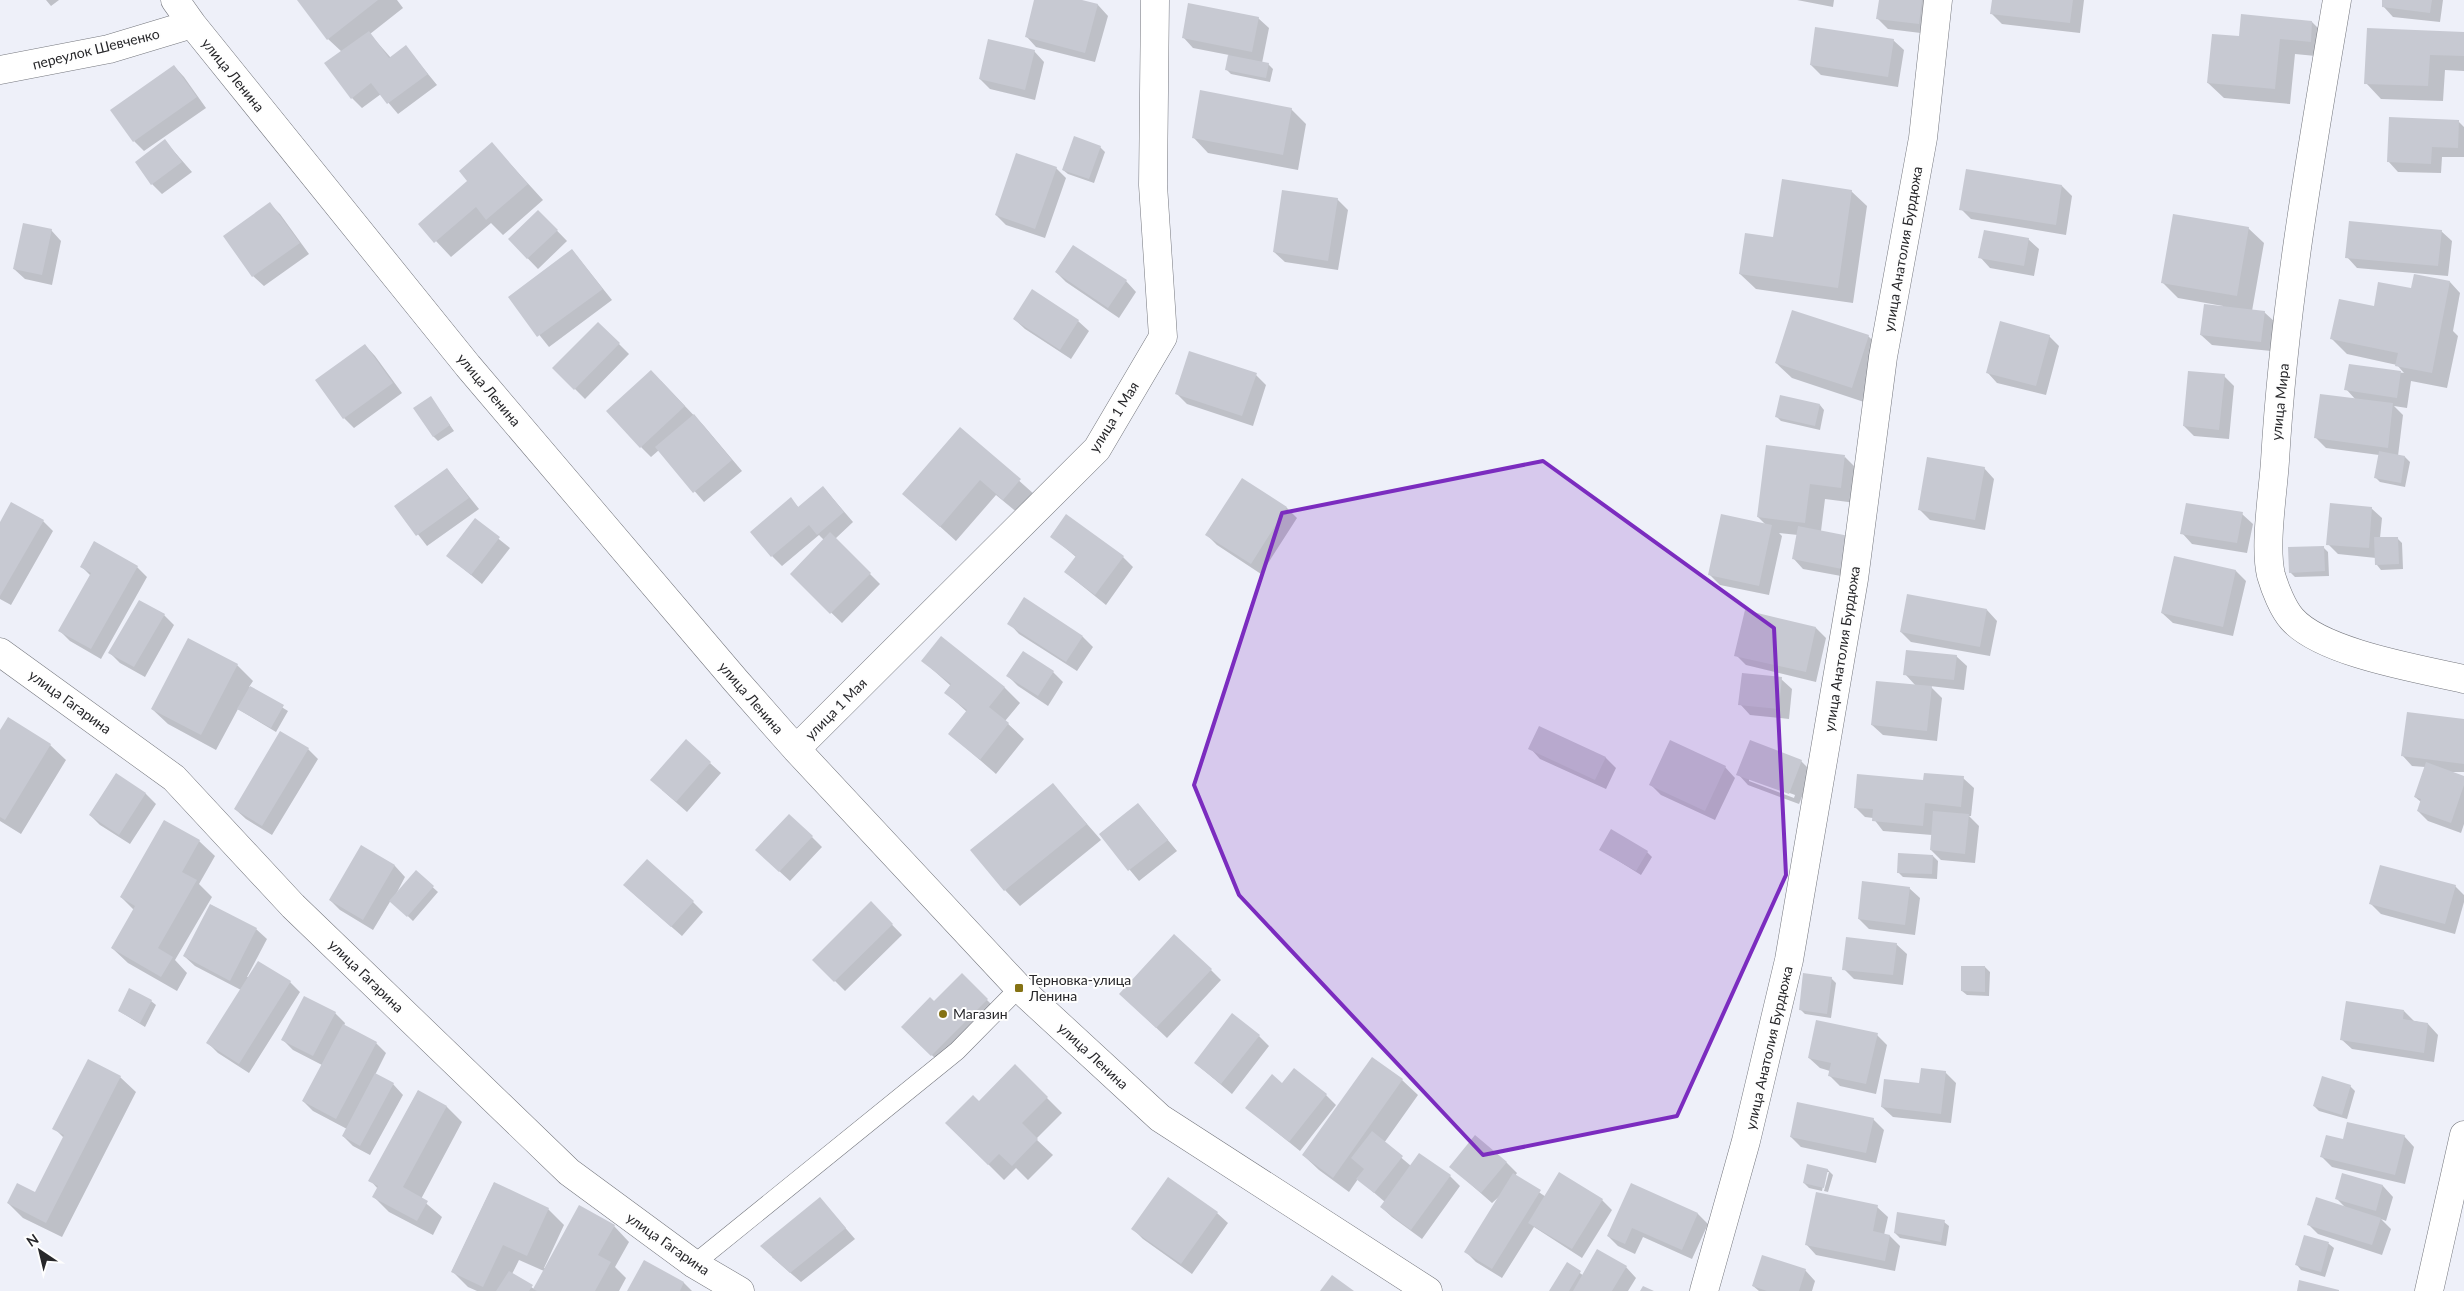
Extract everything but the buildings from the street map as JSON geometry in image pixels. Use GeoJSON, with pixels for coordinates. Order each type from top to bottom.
{"type":"FeatureCollection","features":[{"type":"Feature","properties":{"kind":"street","name":"улица Ленина"},"geometry":{"type":"LineString","coordinates":[[175,0],[192,24],[468,366],[796,749],[1019,988],[1160,1118],[1428,1291]]}},
{"type":"Feature","properties":{"kind":"street","name":"улица 1 Мая"},"geometry":{"type":"LineString","coordinates":[[796,749],[1097,449],[1163,337],[1153,185],[1155,0]]}},
{"type":"Feature","properties":{"kind":"street","name":"улица Анатолия Бурдюжа"},"geometry":{"type":"LineString","coordinates":[[1704,1291],[1746,1141],[1790,960],[1854,579],[1883,357],[1923,138],[1938,0]]}},
{"type":"Feature","properties":{"kind":"street","name":"улица Мира"},"geometry":{"type":"LineString","coordinates":[[2337,0],[2303,199],[2276,430],[2269,544],[2271,574],[2280,598],[2292,619],[2313,634],[2358,654],[2464,679]]}},
{"type":"Feature","properties":{"kind":"street","name":"переулок Шевченко"},"geometry":{"type":"LineString","coordinates":[[0,70],[109,49],[192,24]]}},
{"type":"Feature","properties":{"kind":"street","name":"улица Гагарина"},"geometry":{"type":"LineString","coordinates":[[0,652],[174,778],[293,906],[569,1172],[694,1264],[740,1291]]}},
{"type":"Feature","properties":{"kind":"street"},"geometry":{"type":"LineString","coordinates":[[2429,1291],[2464,1135]]}},
{"type":"Feature","properties":{"kind":"lane"},"geometry":{"type":"LineString","coordinates":[[694,1264],[957,1050],[1019,988]]}},
{"type":"Feature","properties":{"kind":"highlighted area"},"geometry":{"type":"Polygon","coordinates":[[[1543,461],[1774,628],[1786,875],[1677,1116],[1483,1155],[1239,895],[1194,785],[1282,513],[1543,461]]]}},
{"type":"Feature","properties":{"kind":"place","name":"Терновка-улица Ленина"},"geometry":{"type":"Point","coordinates":[1019,988]}},
{"type":"Feature","properties":{"kind":"place","name":"Магазин"},"geometry":{"type":"Point","coordinates":[943,1014]}}]}
